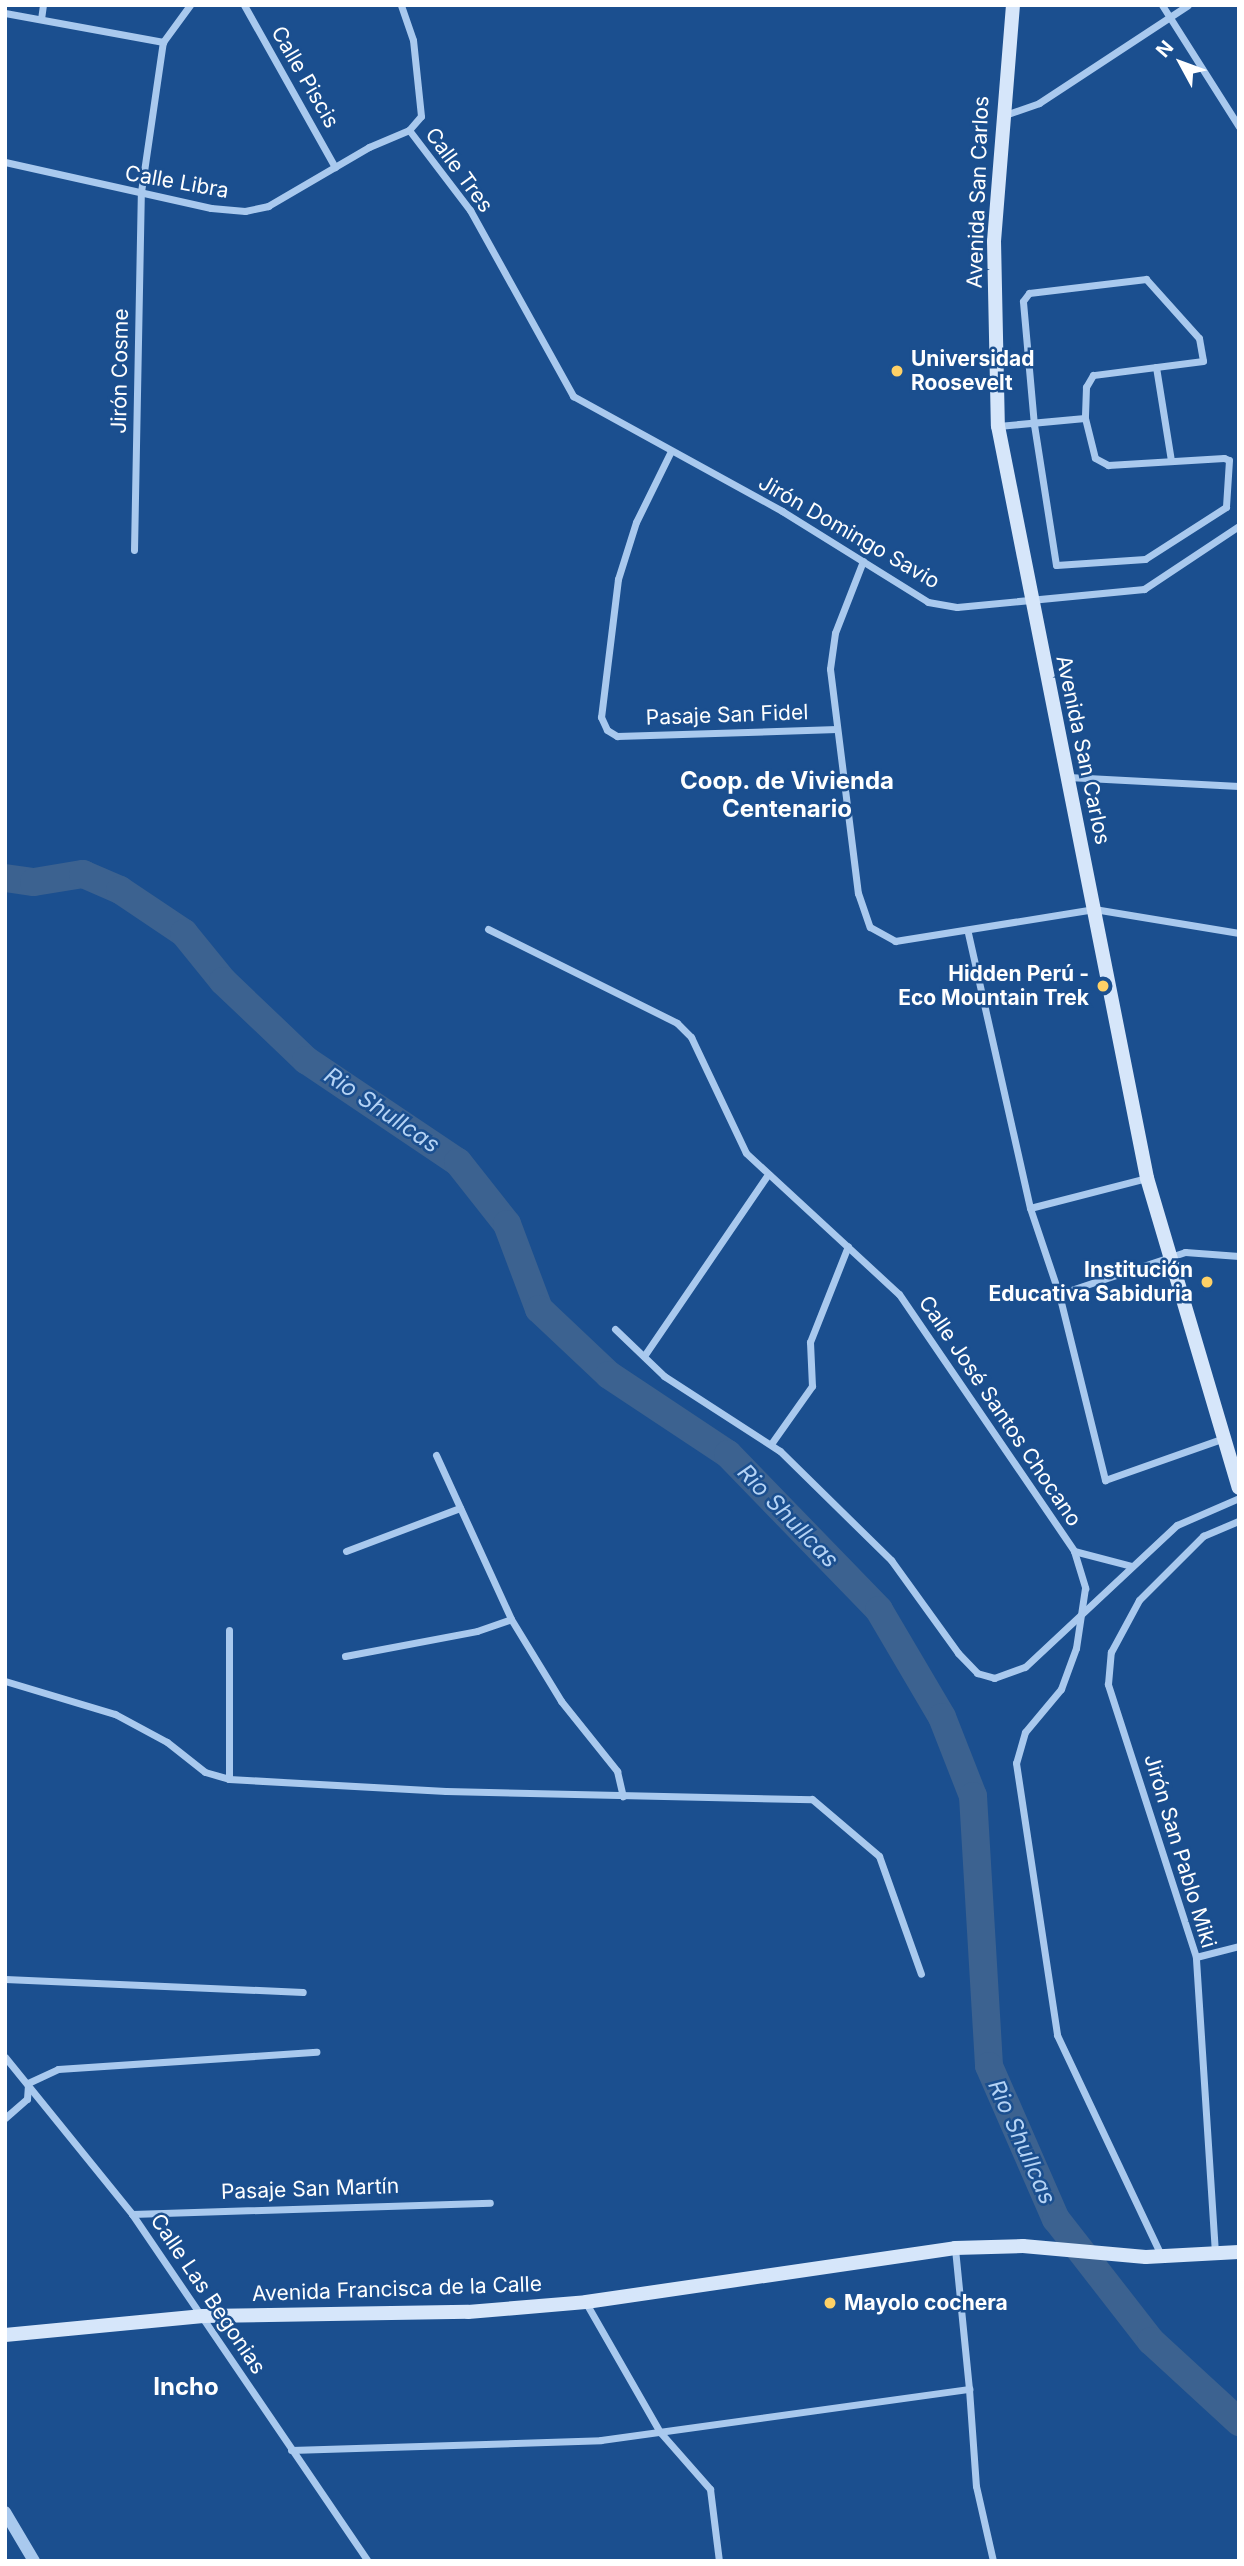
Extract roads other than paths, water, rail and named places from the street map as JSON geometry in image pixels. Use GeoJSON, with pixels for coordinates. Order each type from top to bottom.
{"type":"FeatureCollection","features":[{"type":"Feature","properties":{"kind":"main road","name":"Avenida San Carlos"},"geometry":{"type":"LineString","coordinates":[[1013,5],[1001,117],[994,241],[998,426],[1147,1178],[1224,1438],[1236,1467],[1239,1488]]}},
{"type":"Feature","properties":{"kind":"main road","name":"Avenida Francisca de la Calle"},"geometry":{"type":"LineString","coordinates":[[5,2335],[203,2316],[468,2312],[586,2302],[955,2248],[1023,2246],[1146,2256],[1239,2252]]}},
{"type":"Feature","properties":{"kind":"street"},"geometry":{"type":"LineString","coordinates":[[41,19],[43,5]]}},
{"type":"Feature","properties":{"kind":"street"},"geometry":{"type":"LineString","coordinates":[[5,13],[163,42],[190,5]]}},
{"type":"Feature","properties":{"kind":"street","name":"Calle Piscis"},"geometry":{"type":"LineString","coordinates":[[244,5],[335,167]]}},
{"type":"Feature","properties":{"kind":"street","name":"Calle Tres"},"geometry":{"type":"LineString","coordinates":[[401,5],[421,85],[421,116],[409,130],[485,236],[551,360]]}},
{"type":"Feature","properties":{"kind":"street"},"geometry":{"type":"LineString","coordinates":[[1162,5],[1239,127]]}},
{"type":"Feature","properties":{"kind":"street"},"geometry":{"type":"LineString","coordinates":[[1001,117],[1039,103],[1188,5]]}},
{"type":"Feature","properties":{"kind":"street","name":"Jirón Cosme"},"geometry":{"type":"LineString","coordinates":[[134,550],[141,192],[163,42]]}},
{"type":"Feature","properties":{"kind":"street","name":"Calle Libra"},"geometry":{"type":"LineString","coordinates":[[5,162],[141,192],[245,211],[268,206],[335,167],[409,130]]}},
{"type":"Feature","properties":{"kind":"street"},"geometry":{"type":"LineString","coordinates":[[1152,281],[1199,338],[1204,355],[1197,365],[1093,375],[1086,387],[1085,418],[1095,458],[1101,463],[1229,460],[1224,512],[1145,559],[1056,565],[1034,425],[1023,301],[1029,293],[1152,281]]}},
{"type":"Feature","properties":{"kind":"street","name":"Jirón Domingo Savio"},"geometry":{"type":"LineString","coordinates":[[551,360],[573,396],[863,561],[928,602],[957,607],[1144,589],[1239,526]]}},
{"type":"Feature","properties":{"kind":"street"},"geometry":{"type":"LineString","coordinates":[[1156,367],[1171,461]]}},
{"type":"Feature","properties":{"kind":"street"},"geometry":{"type":"LineString","coordinates":[[998,426],[1034,425],[1085,418]]}},
{"type":"Feature","properties":{"kind":"street","name":"Pasaje San Fidel"},"geometry":{"type":"LineString","coordinates":[[671,451],[636,522],[618,579],[601,717],[617,736],[837,729]]}},
{"type":"Feature","properties":{"kind":"street"},"geometry":{"type":"LineString","coordinates":[[863,561],[835,633],[830,669],[858,893],[870,927],[895,941],[968,933],[1094,909],[1239,933]]}},
{"type":"Feature","properties":{"kind":"street"},"geometry":{"type":"LineString","coordinates":[[1068,777],[1239,786]]}},
{"type":"Feature","properties":{"kind":"street","name":"Calle José Santos Chocano"},"geometry":{"type":"LineString","coordinates":[[488,929],[677,1023],[691,1037],[746,1153],[766,1177],[848,1246],[899,1294],[929,1334],[978,1416],[1074,1551],[1132,1566]]}},
{"type":"Feature","properties":{"kind":"street"},"geometry":{"type":"LineString","coordinates":[[968,933],[1030,1208],[1059,1294],[1105,1479],[1224,1438]]}},
{"type":"Feature","properties":{"kind":"street"},"geometry":{"type":"LineString","coordinates":[[644,1356],[766,1177]]}},
{"type":"Feature","properties":{"kind":"street"},"geometry":{"type":"LineString","coordinates":[[1030,1208],[1147,1178]]}},
{"type":"Feature","properties":{"kind":"street"},"geometry":{"type":"LineString","coordinates":[[771,1444],[813,1386],[810,1342],[848,1246]]}},
{"type":"Feature","properties":{"kind":"street"},"geometry":{"type":"LineString","coordinates":[[1059,1294],[1171,1256],[1202,1251],[1239,1256]]}},
{"type":"Feature","properties":{"kind":"street"},"geometry":{"type":"LineString","coordinates":[[615,1329],[664,1376],[771,1444],[891,1560],[958,1653],[977,1672],[994,1678],[1024,1667],[1132,1566],[1192,1516],[1239,1498]]}},
{"type":"Feature","properties":{"kind":"street"},"geometry":{"type":"LineString","coordinates":[[436,1455],[511,1619],[561,1701],[617,1770],[623,1796]]}},
{"type":"Feature","properties":{"kind":"street"},"geometry":{"type":"LineString","coordinates":[[346,1551],[460,1508]]}},
{"type":"Feature","properties":{"kind":"street","name":"Jirón San Pablo Miki"},"geometry":{"type":"LineString","coordinates":[[1215,2253],[1196,1957],[1108,1684],[1111,1653],[1139,1600],[1203,1536],[1239,1521]]}},
{"type":"Feature","properties":{"kind":"street"},"geometry":{"type":"LineString","coordinates":[[1074,1551],[1083,1572],[1081,1612],[1061,1689],[1025,1732],[1016,1763],[1057,2035],[1161,2256]]}},
{"type":"Feature","properties":{"kind":"street"},"geometry":{"type":"LineString","coordinates":[[345,1656],[477,1631],[511,1619]]}},
{"type":"Feature","properties":{"kind":"street"},"geometry":{"type":"LineString","coordinates":[[229,1630],[229,1779]]}},
{"type":"Feature","properties":{"kind":"street"},"geometry":{"type":"LineString","coordinates":[[5,1681],[115,1714],[167,1742],[194,1765],[229,1779],[623,1796],[812,1799],[879,1856],[921,1974]]}},
{"type":"Feature","properties":{"kind":"street"},"geometry":{"type":"LineString","coordinates":[[1196,1957],[1239,1946]]}},
{"type":"Feature","properties":{"kind":"street"},"geometry":{"type":"LineString","coordinates":[[5,1979],[303,1992]]}},
{"type":"Feature","properties":{"kind":"street"},"geometry":{"type":"LineString","coordinates":[[5,2118],[21,2108],[28,2083],[58,2069],[316,2052]]}},
{"type":"Feature","properties":{"kind":"street","name":"Calle Las Begonias"},"geometry":{"type":"LineString","coordinates":[[5,2057],[132,2214],[368,2561]]}},
{"type":"Feature","properties":{"kind":"street","name":"Pasaje San Martín"},"geometry":{"type":"LineString","coordinates":[[132,2214],[490,2203]]}},
{"type":"Feature","properties":{"kind":"street"},"geometry":{"type":"LineString","coordinates":[[955,2248],[976,2486],[993,2561]]}},
{"type":"Feature","properties":{"kind":"street"},"geometry":{"type":"LineString","coordinates":[[586,2302],[660,2432],[710,2489],[719,2561]]}},
{"type":"Feature","properties":{"kind":"street"},"geometry":{"type":"LineString","coordinates":[[291,2449],[601,2440],[969,2389]]}},
{"type":"Feature","properties":{"kind":"street"},"geometry":{"type":"LineString","coordinates":[[5,2512],[34,2561]]}},
{"type":"Feature","properties":{"kind":"waterway","name":"Rio Shullcas"},"geometry":{"type":"LineString","coordinates":[[5,878],[34,882],[83,874],[120,890],[184,933],[223,981],[306,1060],[458,1162],[507,1224],[539,1309],[609,1375],[728,1454],[879,1610],[942,1717],[973,1796],[989,2066],[1056,2219],[1151,2341],[1239,2422]]}},
{"type":"Feature","properties":{"kind":"place","name":"Universidad Roosevelt"},"geometry":{"type":"Point","coordinates":[897,371]}},
{"type":"Feature","properties":{"kind":"place","name":"Hidden Perú - Eco Mountain Trek"},"geometry":{"type":"Point","coordinates":[1103,986]}},
{"type":"Feature","properties":{"kind":"place","name":"Institución Educativa Sabiduria"},"geometry":{"type":"Point","coordinates":[1207,1282]}},
{"type":"Feature","properties":{"kind":"place","name":"Mayolo cochera"},"geometry":{"type":"Point","coordinates":[830,2303]}},
{"type":"Feature","properties":{"kind":"district","name":"Coop. de Vivienda Centenario"},"geometry":{"type":"Point","coordinates":[787,795]}},
{"type":"Feature","properties":{"kind":"district","name":"Incho"},"geometry":{"type":"Point","coordinates":[186,2387]}}]}
